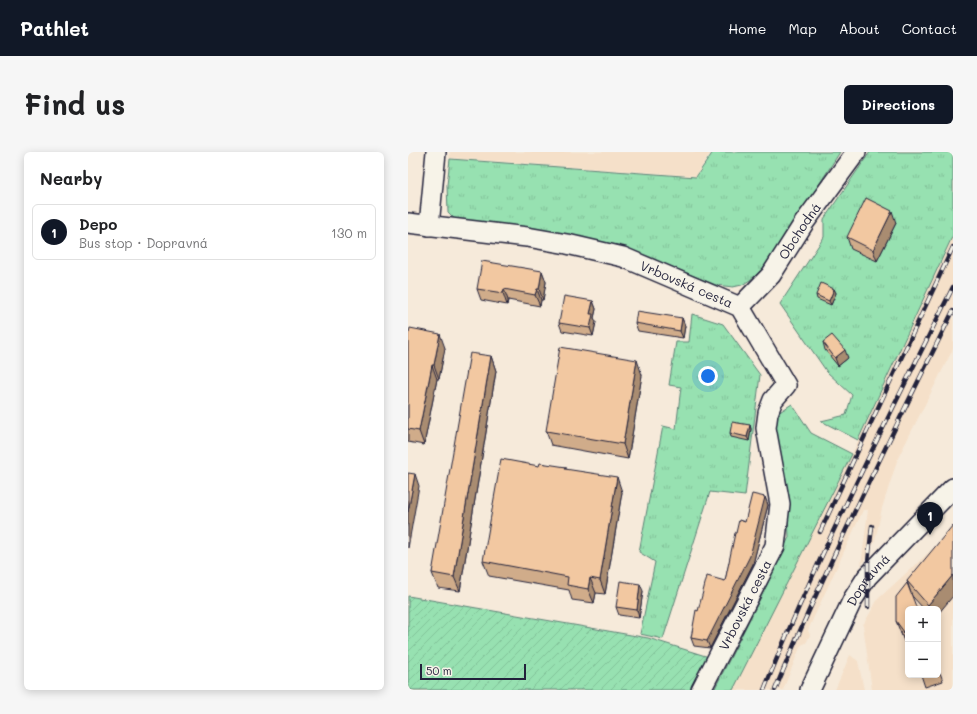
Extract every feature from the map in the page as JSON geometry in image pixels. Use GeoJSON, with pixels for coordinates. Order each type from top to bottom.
{"type":"FeatureCollection","features":[{"type":"Feature","properties":{"kind":"street"},"geometry":{"type":"LineString","coordinates":[[429,226],[436,152]]}},
{"type":"Feature","properties":{"kind":"street","name":"Obchodná"},"geometry":{"type":"LineString","coordinates":[[740,307],[771,275],[804,223],[856,152]]}},
{"type":"Feature","properties":{"kind":"street","name":"Vrbovská cesta"},"geometry":{"type":"LineString","coordinates":[[408,223],[560,242],[622,257],[740,307],[786,385],[773,400],[768,413],[766,428],[780,504],[775,546],[701,690]]}},
{"type":"Feature","properties":{"kind":"street","name":"Dopravná"},"geometry":{"type":"LineString","coordinates":[[810,690],[853,599],[867,577],[953,488]]}},
{"type":"Feature","properties":{"kind":"shaded area"},"geometry":{"type":"Polygon","coordinates":[[[450,152],[711,152],[696,176],[449,158],[450,152]]]}},
{"type":"Feature","properties":{"kind":"shaded area"},"geometry":{"type":"Polygon","coordinates":[[[953,235],[953,349],[898,458],[882,508],[875,541],[861,566],[868,510],[863,510],[808,630],[810,635],[806,643],[801,645],[783,690],[733,690],[852,454],[953,235]]]}},
{"type":"Feature","properties":{"kind":"shaded area"},"geometry":{"type":"Polygon","coordinates":[[[953,530],[953,690],[872,690],[863,625],[878,599],[953,530]]]}},
{"type":"Feature","properties":{"kind":"shaded area"},"geometry":{"type":"Polygon","coordinates":[[[850,655],[858,661],[864,690],[835,690],[850,655]]]}},
{"type":"Feature","properties":{"kind":"green space"},"geometry":{"type":"Polygon","coordinates":[[[713,152],[840,152],[765,268],[742,285],[733,287],[716,285],[633,251],[456,220],[448,212],[447,185],[450,159],[696,177],[713,152]]]}},
{"type":"Feature","properties":{"kind":"green space"},"geometry":{"type":"Polygon","coordinates":[[[870,152],[953,152],[953,235],[858,440],[821,421],[846,415],[852,395],[827,372],[780,304],[824,237],[824,219],[870,152]]]}},
{"type":"Feature","properties":{"kind":"green space"},"geometry":{"type":"Polygon","coordinates":[[[692,314],[723,324],[760,375],[745,496],[710,492],[663,639],[640,634],[655,562],[639,552],[663,426],[676,429],[681,387],[669,385],[676,342],[689,342],[692,314]]]}},
{"type":"Feature","properties":{"kind":"green space"},"geometry":{"type":"Polygon","coordinates":[[[792,404],[811,433],[852,454],[733,690],[714,690],[766,587],[789,537],[787,489],[773,434],[778,413],[792,404]]]}},
{"type":"Feature","properties":{"kind":"green space"},"geometry":{"type":"Polygon","coordinates":[[[408,596],[648,638],[712,658],[696,690],[408,690],[408,596]]]}},
{"type":"Feature","properties":{"kind":"building"},"geometry":{"type":"Polygon","coordinates":[[[866,198],[892,211],[873,250],[847,237],[866,198]]]}},
{"type":"Feature","properties":{"kind":"building"},"geometry":{"type":"Polygon","coordinates":[[[482,261],[542,271],[539,289],[537,289],[535,295],[504,289],[503,293],[477,289],[482,261]]]}},
{"type":"Feature","properties":{"kind":"building"},"geometry":{"type":"Polygon","coordinates":[[[821,283],[834,289],[829,301],[816,295],[821,283]]]}},
{"type":"Feature","properties":{"kind":"building"},"geometry":{"type":"Polygon","coordinates":[[[564,296],[593,301],[590,314],[593,314],[590,328],[559,323],[564,296]]]}},
{"type":"Feature","properties":{"kind":"building"},"geometry":{"type":"Polygon","coordinates":[[[637,311],[682,318],[680,331],[635,323],[637,311]]]}},
{"type":"Feature","properties":{"kind":"building"},"geometry":{"type":"Polygon","coordinates":[[[410,328],[440,334],[434,365],[432,365],[419,431],[408,429],[408,333],[410,328]]]}},
{"type":"Feature","properties":{"kind":"building"},"geometry":{"type":"Polygon","coordinates":[[[832,335],[845,350],[835,358],[823,342],[832,335]]]}},
{"type":"Feature","properties":{"kind":"building"},"geometry":{"type":"Polygon","coordinates":[[[560,347],[637,360],[623,444],[546,431],[560,347]]]}},
{"type":"Feature","properties":{"kind":"building"},"geometry":{"type":"Polygon","coordinates":[[[470,353],[491,356],[454,577],[432,573],[470,353]]]}},
{"type":"Feature","properties":{"kind":"building"},"geometry":{"type":"Polygon","coordinates":[[[732,422],[750,425],[747,437],[730,433],[732,422]]]}},
{"type":"Feature","properties":{"kind":"building"},"geometry":{"type":"Polygon","coordinates":[[[501,459],[539,466],[540,463],[566,467],[565,469],[617,477],[600,580],[590,578],[588,589],[567,585],[568,577],[483,561],[501,459]]]}},
{"type":"Feature","properties":{"kind":"building"},"geometry":{"type":"Polygon","coordinates":[[[408,473],[415,474],[408,512],[408,473]]]}},
{"type":"Feature","properties":{"kind":"building"},"geometry":{"type":"Polygon","coordinates":[[[752,494],[765,497],[750,556],[707,641],[691,638],[696,610],[698,611],[707,576],[725,581],[739,520],[745,522],[752,494]]]}},
{"type":"Feature","properties":{"kind":"building"},"geometry":{"type":"Polygon","coordinates":[[[953,525],[953,575],[928,605],[907,581],[953,525]]]}},
{"type":"Feature","properties":{"kind":"building"},"geometry":{"type":"Polygon","coordinates":[[[620,581],[640,584],[637,610],[616,607],[620,581]]]}},
{"type":"Feature","properties":{"kind":"building"},"geometry":{"type":"Polygon","coordinates":[[[907,583],[916,606],[905,606],[905,643],[901,633],[904,632],[896,621],[896,597],[907,583]]]}},
{"type":"Feature","properties":{"kind":"railway"},"geometry":{"type":"LineString","coordinates":[[820,532],[953,247]]}},
{"type":"Feature","properties":{"kind":"railway"},"geometry":{"type":"LineString","coordinates":[[764,690],[807,588],[953,287]]}},
{"type":"Feature","properties":{"kind":"railway"},"geometry":{"type":"LineString","coordinates":[[775,690],[838,546],[953,311]]}},
{"type":"Feature","properties":{"kind":"railway"},"geometry":{"type":"LineString","coordinates":[[868,607],[868,562],[872,526]]}},
{"type":"Feature","properties":{"kind":"place","name":"Depo"},"geometry":{"type":"Point","coordinates":[930,535]}}]}
